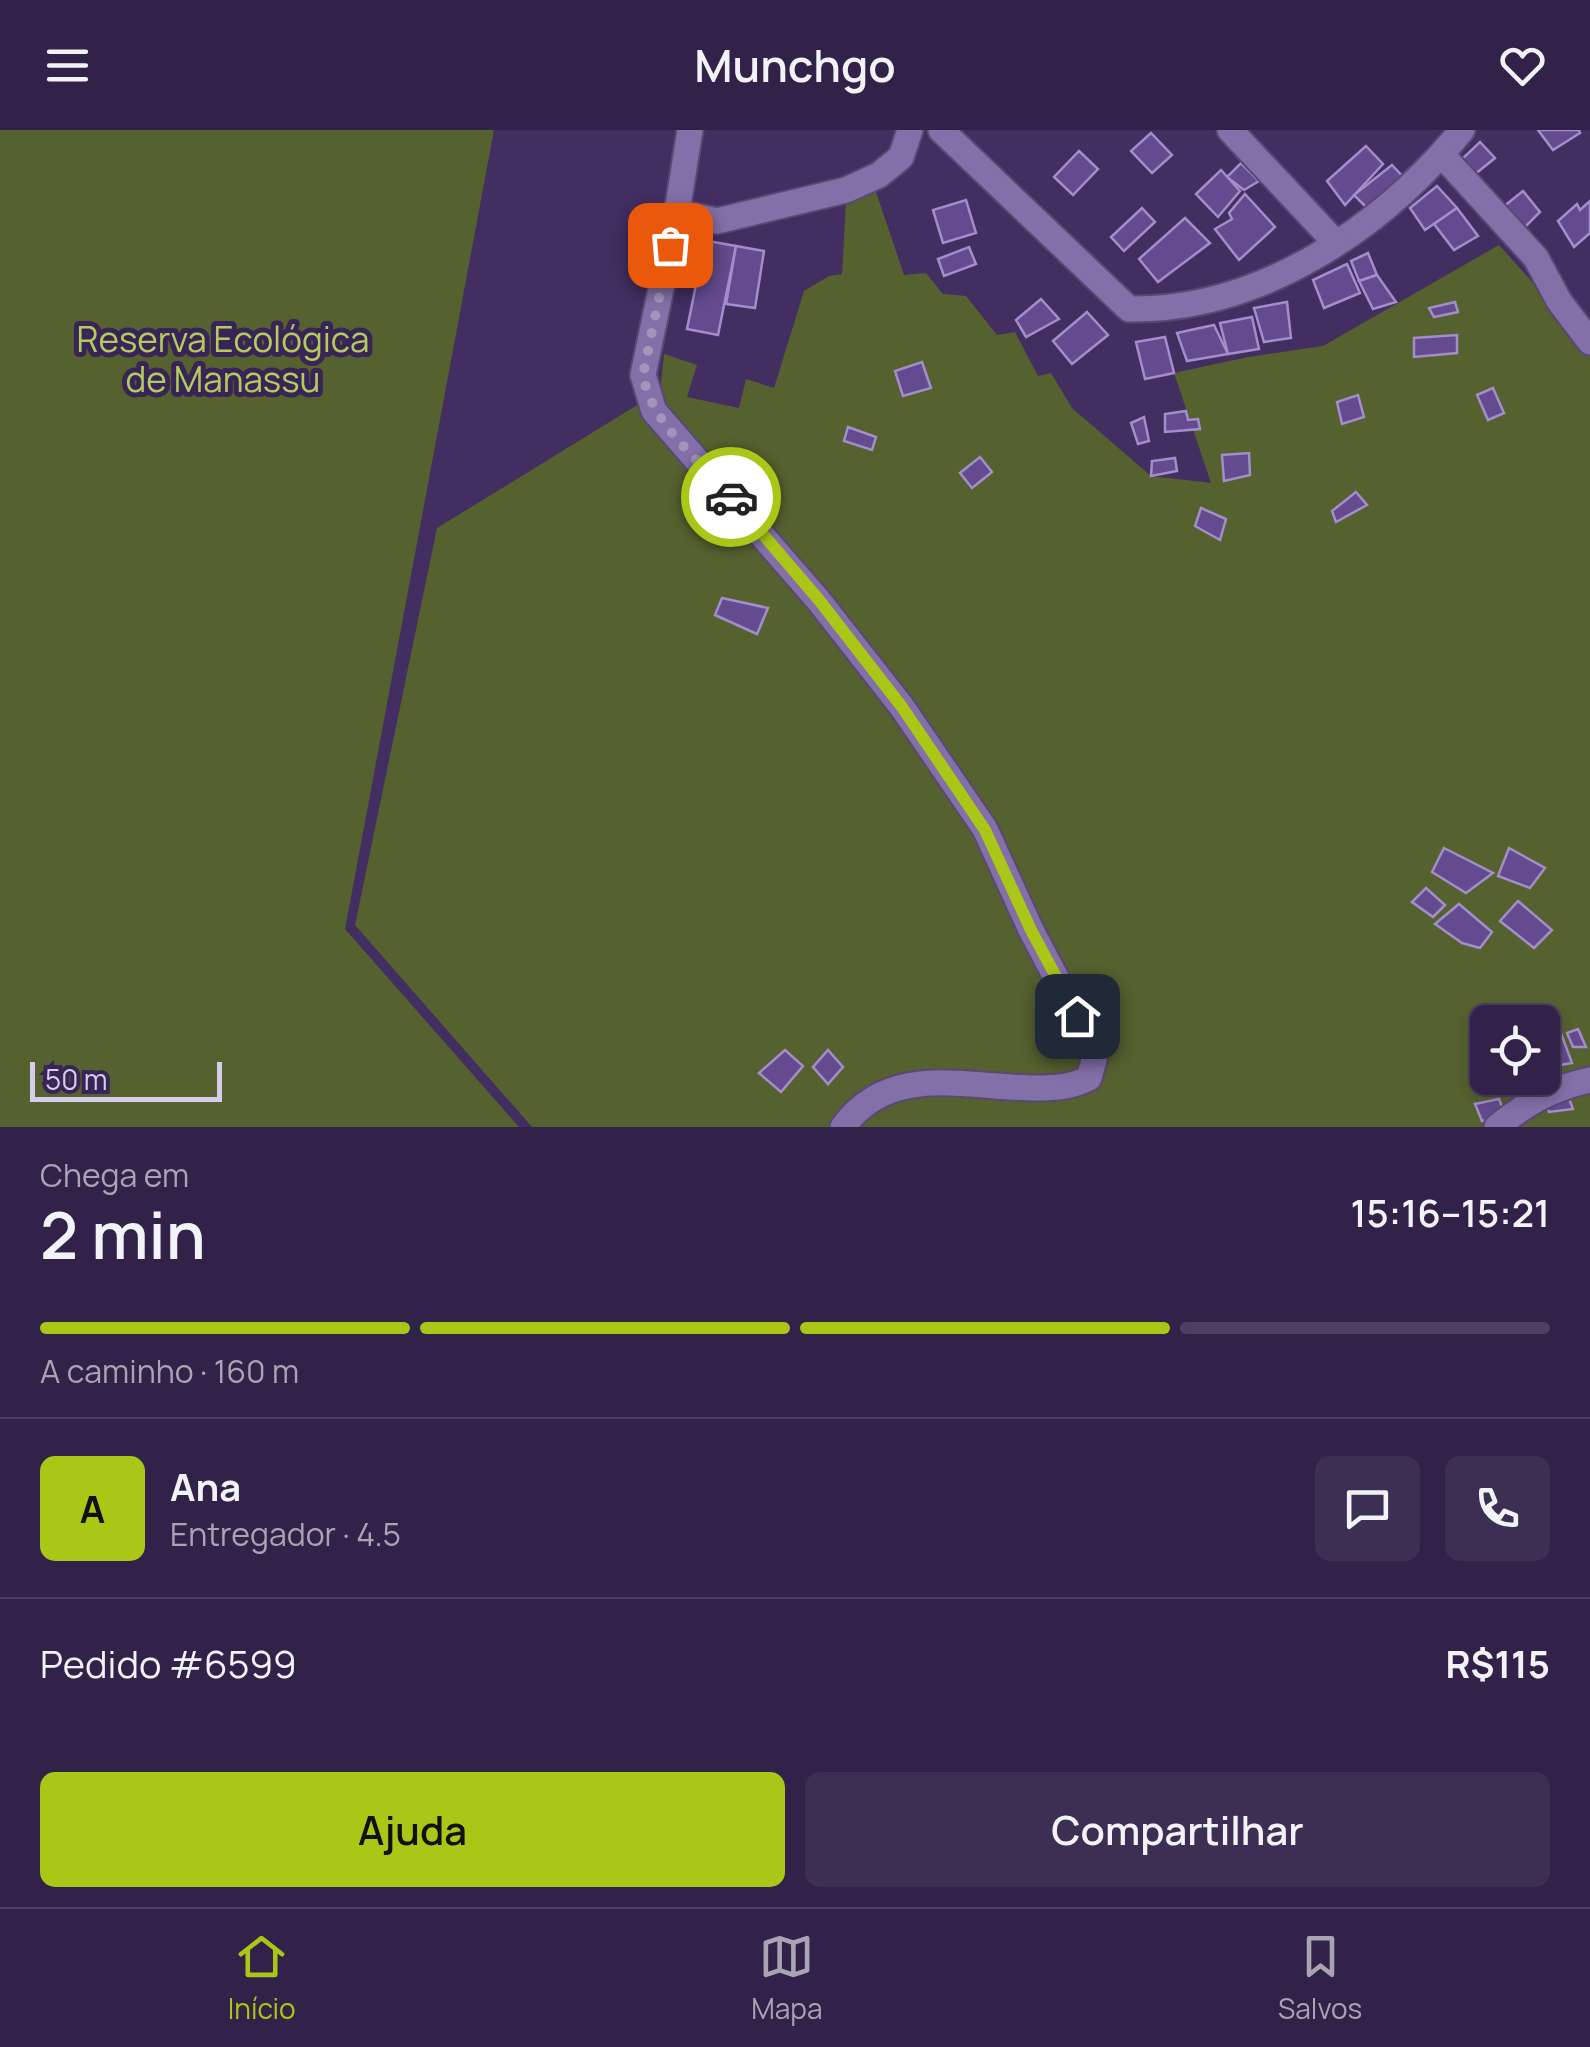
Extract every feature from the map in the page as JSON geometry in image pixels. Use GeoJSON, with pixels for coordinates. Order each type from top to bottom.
{"type":"FeatureCollection","features":[{"type":"Feature","properties":{"kind":"street"},"geometry":{"type":"LineString","coordinates":[[690,130],[643,375],[654,411],[819,600],[902,707],[985,830],[1031,930],[1090,1042],[1093,1070],[1089,1078],[1078,1084],[1004,1088],[944,1081],[899,1086],[868,1100],[843,1127]]}},
{"type":"Feature","properties":{"kind":"street"},"geometry":{"type":"LineString","coordinates":[[677,212],[717,221],[846,190],[879,176],[901,157],[910,130]]}},
{"type":"Feature","properties":{"kind":"street"},"geometry":{"type":"LineString","coordinates":[[941,130],[1129,310],[1164,310],[1222,298],[1274,278],[1382,213],[1462,130]]}},
{"type":"Feature","properties":{"kind":"street"},"geometry":{"type":"LineString","coordinates":[[1230,130],[1336,244]]}},
{"type":"Feature","properties":{"kind":"street"},"geometry":{"type":"LineString","coordinates":[[1442,154],[1536,258],[1559,301],[1590,342]]}},
{"type":"Feature","properties":{"kind":"street"},"geometry":{"type":"LineString","coordinates":[[1497,1127],[1525,1104],[1548,1092],[1590,1080]]}},
{"type":"Feature","properties":{"kind":"green space","name":"Reserva Ecológica de Manassu"},"geometry":{"type":"Polygon","coordinates":[[[0,130],[494,130],[345,929],[519,1127],[0,1127],[0,130]]]}},
{"type":"Feature","properties":{"kind":"green space"},"geometry":{"type":"Polygon","coordinates":[[[875,189],[904,275],[926,273],[943,294],[966,296],[997,335],[1015,332],[1038,376],[1051,373],[1072,408],[1151,476],[1211,483],[1174,373],[1323,346],[1499,245],[1590,346],[1590,1127],[532,1127],[355,925],[437,528],[660,391],[664,354],[697,365],[687,397],[739,408],[746,379],[774,388],[804,291],[829,276],[842,274],[846,202],[875,189]]]}},
{"type":"Feature","properties":{"kind":"building"},"geometry":{"type":"Polygon","coordinates":[[[1538,130],[1579,130],[1580,133],[1553,150],[1538,130]]]}},
{"type":"Feature","properties":{"kind":"building"},"geometry":{"type":"Polygon","coordinates":[[[1151,133],[1172,155],[1152,173],[1131,151],[1151,133]]]}},
{"type":"Feature","properties":{"kind":"building"},"geometry":{"type":"Polygon","coordinates":[[[1480,142],[1495,158],[1474,175],[1460,161],[1480,142]]]}},
{"type":"Feature","properties":{"kind":"building"},"geometry":{"type":"Polygon","coordinates":[[[1366,146],[1383,164],[1345,205],[1327,181],[1366,146]]]}},
{"type":"Feature","properties":{"kind":"building"},"geometry":{"type":"Polygon","coordinates":[[[1079,151],[1098,169],[1073,195],[1054,177],[1079,151]]]}},
{"type":"Feature","properties":{"kind":"building"},"geometry":{"type":"Polygon","coordinates":[[[1241,163],[1259,181],[1244,190],[1227,177],[1241,163]]]}},
{"type":"Feature","properties":{"kind":"building"},"geometry":{"type":"Polygon","coordinates":[[[1392,165],[1408,182],[1370,211],[1354,195],[1392,165]]]}},
{"type":"Feature","properties":{"kind":"building"},"geometry":{"type":"Polygon","coordinates":[[[1221,170],[1240,191],[1218,217],[1196,194],[1221,170]]]}},
{"type":"Feature","properties":{"kind":"building"},"geometry":{"type":"Polygon","coordinates":[[[1437,186],[1457,208],[1425,230],[1410,208],[1437,186]]]}},
{"type":"Feature","properties":{"kind":"building"},"geometry":{"type":"Polygon","coordinates":[[[1523,191],[1540,212],[1522,230],[1503,207],[1523,191]]]}},
{"type":"Feature","properties":{"kind":"building"},"geometry":{"type":"Polygon","coordinates":[[[1245,194],[1275,227],[1239,260],[1215,229],[1232,219],[1229,213],[1245,194]]]}},
{"type":"Feature","properties":{"kind":"building"},"geometry":{"type":"Polygon","coordinates":[[[966,200],[976,233],[943,243],[933,210],[966,200]]]}},
{"type":"Feature","properties":{"kind":"building"},"geometry":{"type":"Polygon","coordinates":[[[1590,201],[1590,233],[1574,247],[1558,221],[1577,204],[1580,210],[1590,201]]]}},
{"type":"Feature","properties":{"kind":"building"},"geometry":{"type":"Polygon","coordinates":[[[1142,208],[1155,222],[1124,251],[1111,237],[1142,208]]]}},
{"type":"Feature","properties":{"kind":"building"},"geometry":{"type":"Polygon","coordinates":[[[1457,208],[1478,236],[1454,250],[1434,224],[1457,208]]]}},
{"type":"Feature","properties":{"kind":"building"},"geometry":{"type":"Polygon","coordinates":[[[1185,218],[1210,243],[1158,282],[1139,259],[1185,218]]]}},
{"type":"Feature","properties":{"kind":"building"},"geometry":{"type":"Polygon","coordinates":[[[697,239],[736,246],[718,335],[687,329],[698,275],[690,273],[697,239]]]}},
{"type":"Feature","properties":{"kind":"building"},"geometry":{"type":"Polygon","coordinates":[[[736,246],[764,251],[755,308],[726,304],[736,246]]]}},
{"type":"Feature","properties":{"kind":"building"},"geometry":{"type":"Polygon","coordinates":[[[969,247],[976,264],[944,276],[938,259],[969,247]]]}},
{"type":"Feature","properties":{"kind":"building"},"geometry":{"type":"Polygon","coordinates":[[[1368,253],[1377,275],[1359,281],[1351,261],[1368,253]]]}},
{"type":"Feature","properties":{"kind":"building"},"geometry":{"type":"Polygon","coordinates":[[[1347,264],[1360,293],[1324,308],[1313,280],[1347,264]]]}},
{"type":"Feature","properties":{"kind":"building"},"geometry":{"type":"Polygon","coordinates":[[[1377,275],[1396,302],[1373,309],[1359,281],[1377,275]]]}},
{"type":"Feature","properties":{"kind":"building"},"geometry":{"type":"Polygon","coordinates":[[[1041,299],[1059,319],[1026,337],[1016,320],[1041,299]]]}},
{"type":"Feature","properties":{"kind":"building"},"geometry":{"type":"Polygon","coordinates":[[[1287,302],[1291,338],[1264,342],[1254,308],[1287,302]]]}},
{"type":"Feature","properties":{"kind":"building"},"geometry":{"type":"Polygon","coordinates":[[[1455,302],[1458,312],[1434,317],[1429,308],[1455,302]]]}},
{"type":"Feature","properties":{"kind":"building"},"geometry":{"type":"Polygon","coordinates":[[[1087,312],[1108,335],[1072,364],[1053,341],[1087,312]]]}},
{"type":"Feature","properties":{"kind":"building"},"geometry":{"type":"Polygon","coordinates":[[[1252,317],[1259,349],[1228,354],[1220,323],[1252,317]]]}},
{"type":"Feature","properties":{"kind":"building"},"geometry":{"type":"Polygon","coordinates":[[[1214,325],[1228,354],[1187,361],[1177,333],[1214,325]]]}},
{"type":"Feature","properties":{"kind":"building"},"geometry":{"type":"Polygon","coordinates":[[[1457,335],[1457,353],[1414,357],[1414,338],[1457,335]]]}},
{"type":"Feature","properties":{"kind":"building"},"geometry":{"type":"Polygon","coordinates":[[[1165,337],[1174,373],[1145,379],[1136,342],[1165,337]]]}},
{"type":"Feature","properties":{"kind":"building"},"geometry":{"type":"Polygon","coordinates":[[[922,362],[931,388],[903,396],[895,371],[922,362]]]}},
{"type":"Feature","properties":{"kind":"building"},"geometry":{"type":"Polygon","coordinates":[[[1493,388],[1504,413],[1488,420],[1477,395],[1493,388]]]}},
{"type":"Feature","properties":{"kind":"building"},"geometry":{"type":"Polygon","coordinates":[[[1358,395],[1364,417],[1342,424],[1337,402],[1358,395]]]}},
{"type":"Feature","properties":{"kind":"building"},"geometry":{"type":"Polygon","coordinates":[[[1186,411],[1188,420],[1198,419],[1200,429],[1165,432],[1165,414],[1186,411]]]}},
{"type":"Feature","properties":{"kind":"building"},"geometry":{"type":"Polygon","coordinates":[[[1144,417],[1149,441],[1138,444],[1131,423],[1144,417]]]}},
{"type":"Feature","properties":{"kind":"building"},"geometry":{"type":"Polygon","coordinates":[[[848,427],[876,437],[872,450],[844,441],[848,427]]]}},
{"type":"Feature","properties":{"kind":"building"},"geometry":{"type":"Polygon","coordinates":[[[1249,453],[1250,475],[1224,481],[1222,455],[1249,453]]]}},
{"type":"Feature","properties":{"kind":"building"},"geometry":{"type":"Polygon","coordinates":[[[980,457],[992,472],[972,488],[960,473],[980,457]]]}},
{"type":"Feature","properties":{"kind":"building"},"geometry":{"type":"Polygon","coordinates":[[[1175,458],[1177,471],[1151,476],[1152,461],[1175,458]]]}},
{"type":"Feature","properties":{"kind":"building"},"geometry":{"type":"Polygon","coordinates":[[[1356,492],[1367,505],[1336,522],[1332,511],[1356,492]]]}},
{"type":"Feature","properties":{"kind":"building"},"geometry":{"type":"Polygon","coordinates":[[[1201,508],[1226,519],[1220,540],[1195,526],[1201,508]]]}},
{"type":"Feature","properties":{"kind":"building"},"geometry":{"type":"Polygon","coordinates":[[[722,598],[768,608],[757,634],[715,615],[722,598]]]}},
{"type":"Feature","properties":{"kind":"building"},"geometry":{"type":"Polygon","coordinates":[[[1444,848],[1493,873],[1466,893],[1432,872],[1444,848]]]}},
{"type":"Feature","properties":{"kind":"building"},"geometry":{"type":"Polygon","coordinates":[[[1509,848],[1545,868],[1530,888],[1498,876],[1509,848]]]}},
{"type":"Feature","properties":{"kind":"building"},"geometry":{"type":"Polygon","coordinates":[[[1426,888],[1445,905],[1433,917],[1412,902],[1426,888]]]}},
{"type":"Feature","properties":{"kind":"building"},"geometry":{"type":"Polygon","coordinates":[[[1518,901],[1552,930],[1534,948],[1500,921],[1518,901]]]}},
{"type":"Feature","properties":{"kind":"building"},"geometry":{"type":"Polygon","coordinates":[[[1459,904],[1492,932],[1480,948],[1462,943],[1435,924],[1459,904]]]}},
{"type":"Feature","properties":{"kind":"building"},"geometry":{"type":"Polygon","coordinates":[[[1578,1029],[1586,1047],[1573,1047],[1567,1033],[1578,1029]]]}},
{"type":"Feature","properties":{"kind":"building"},"geometry":{"type":"Polygon","coordinates":[[[1560,1031],[1572,1063],[1560,1065],[1560,1031]]]}},
{"type":"Feature","properties":{"kind":"building"},"geometry":{"type":"Polygon","coordinates":[[[785,1050],[803,1066],[781,1092],[759,1073],[785,1050]]]}},
{"type":"Feature","properties":{"kind":"building"},"geometry":{"type":"Polygon","coordinates":[[[828,1050],[843,1067],[828,1084],[813,1067],[828,1050]]]}},
{"type":"Feature","properties":{"kind":"building"},"geometry":{"type":"Polygon","coordinates":[[[1568,1096],[1573,1109],[1549,1112],[1545,1102],[1568,1096]]]}},
{"type":"Feature","properties":{"kind":"building"},"geometry":{"type":"Polygon","coordinates":[[[1499,1099],[1506,1117],[1482,1121],[1475,1104],[1499,1099]]]}},
{"type":"Feature","properties":{"kind":"way so far"},"geometry":{"type":"LineString","coordinates":[[670,245],[643,375],[646,393],[654,411],[731,497]]}},
{"type":"Feature","properties":{"kind":"route"},"geometry":{"type":"LineString","coordinates":[[731,497],[819,600],[902,707],[985,830],[1031,930],[1077,1016]]}}]}
